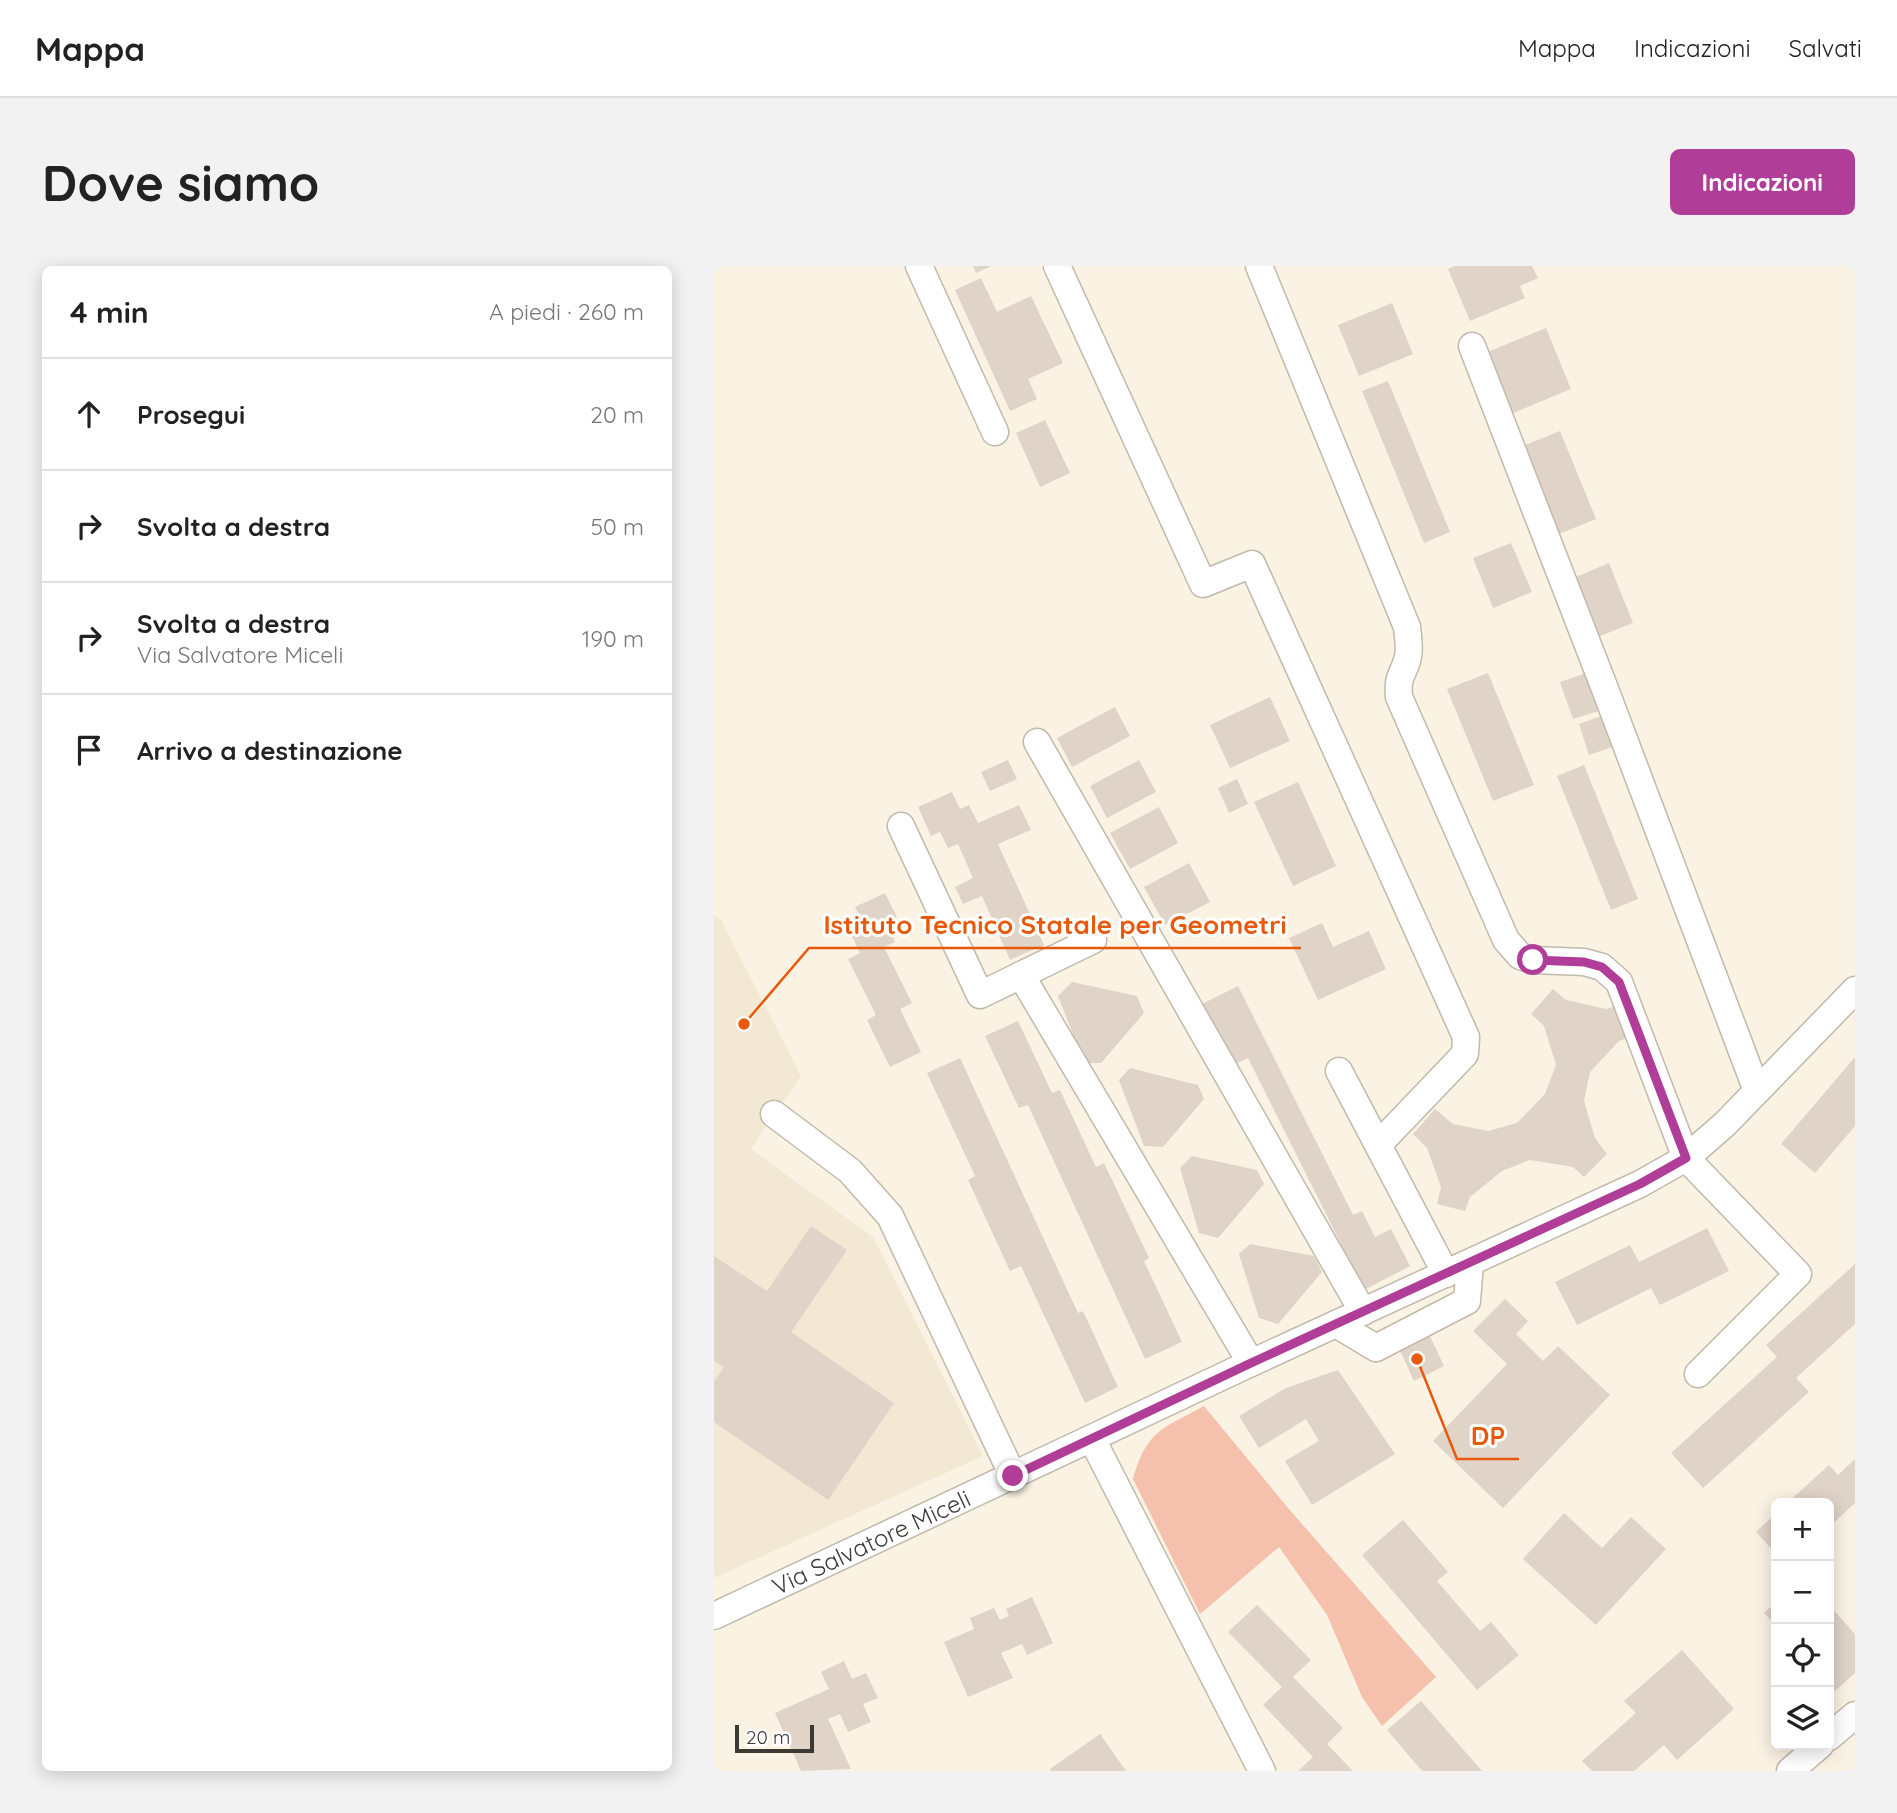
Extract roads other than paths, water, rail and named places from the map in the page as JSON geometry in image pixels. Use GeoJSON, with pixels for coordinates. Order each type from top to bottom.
{"type":"FeatureCollection","features":[{"type":"Feature","properties":{"kind":"street"},"geometry":{"type":"LineString","coordinates":[[919,266],[995,432]]}},
{"type":"Feature","properties":{"kind":"street"},"geometry":{"type":"LineString","coordinates":[[1056,266],[1203,584],[1252,564],[1466,1037],[1465,1054],[1378,1145]]}},
{"type":"Feature","properties":{"kind":"street"},"geometry":{"type":"LineString","coordinates":[[1259,266],[1407,627],[1407,659],[1397,681],[1399,698],[1506,940],[1520,956],[1533,960],[1593,964],[1602,967],[1619,982],[1686,1158],[1798,1274],[1698,1374]]}},
{"type":"Feature","properties":{"kind":"street"},"geometry":{"type":"LineString","coordinates":[[1472,346],[1757,1091]]}},
{"type":"Feature","properties":{"kind":"street"},"geometry":{"type":"LineString","coordinates":[[1037,742],[1363,1312]]}},
{"type":"Feature","properties":{"kind":"street"},"geometry":{"type":"LineString","coordinates":[[901,825],[980,995],[1093,940]]}},
{"type":"Feature","properties":{"kind":"street"},"geometry":{"type":"LineString","coordinates":[[1021,975],[1251,1363]]}},
{"type":"Feature","properties":{"kind":"street","name":"Via Salvatore Miceli"},"geometry":{"type":"LineString","coordinates":[[714,1616],[1251,1363],[1640,1184],[1686,1158],[1725,1124],[1855,990]]}},
{"type":"Feature","properties":{"kind":"street"},"geometry":{"type":"LineString","coordinates":[[1339,1071],[1446,1274]]}},
{"type":"Feature","properties":{"kind":"street"},"geometry":{"type":"LineString","coordinates":[[774,1114],[850,1171],[890,1216],[1013,1476]]}},
{"type":"Feature","properties":{"kind":"street"},"geometry":{"type":"LineString","coordinates":[[1336,1324],[1376,1349],[1467,1301],[1470,1263]]}},
{"type":"Feature","properties":{"kind":"street"},"geometry":{"type":"LineString","coordinates":[[1092,1439],[1262,1771]]}},
{"type":"Feature","properties":{"kind":"street"},"geometry":{"type":"LineString","coordinates":[[1834,1733],[1855,1715]]}},
{"type":"Feature","properties":{"kind":"place","name":"Istituto Tecnico Statale per Geometri"},"geometry":{"type":"Point","coordinates":[744,1024]}},
{"type":"Feature","properties":{"kind":"place","name":"DP"},"geometry":{"type":"Point","coordinates":[1417,1359]}}]}
